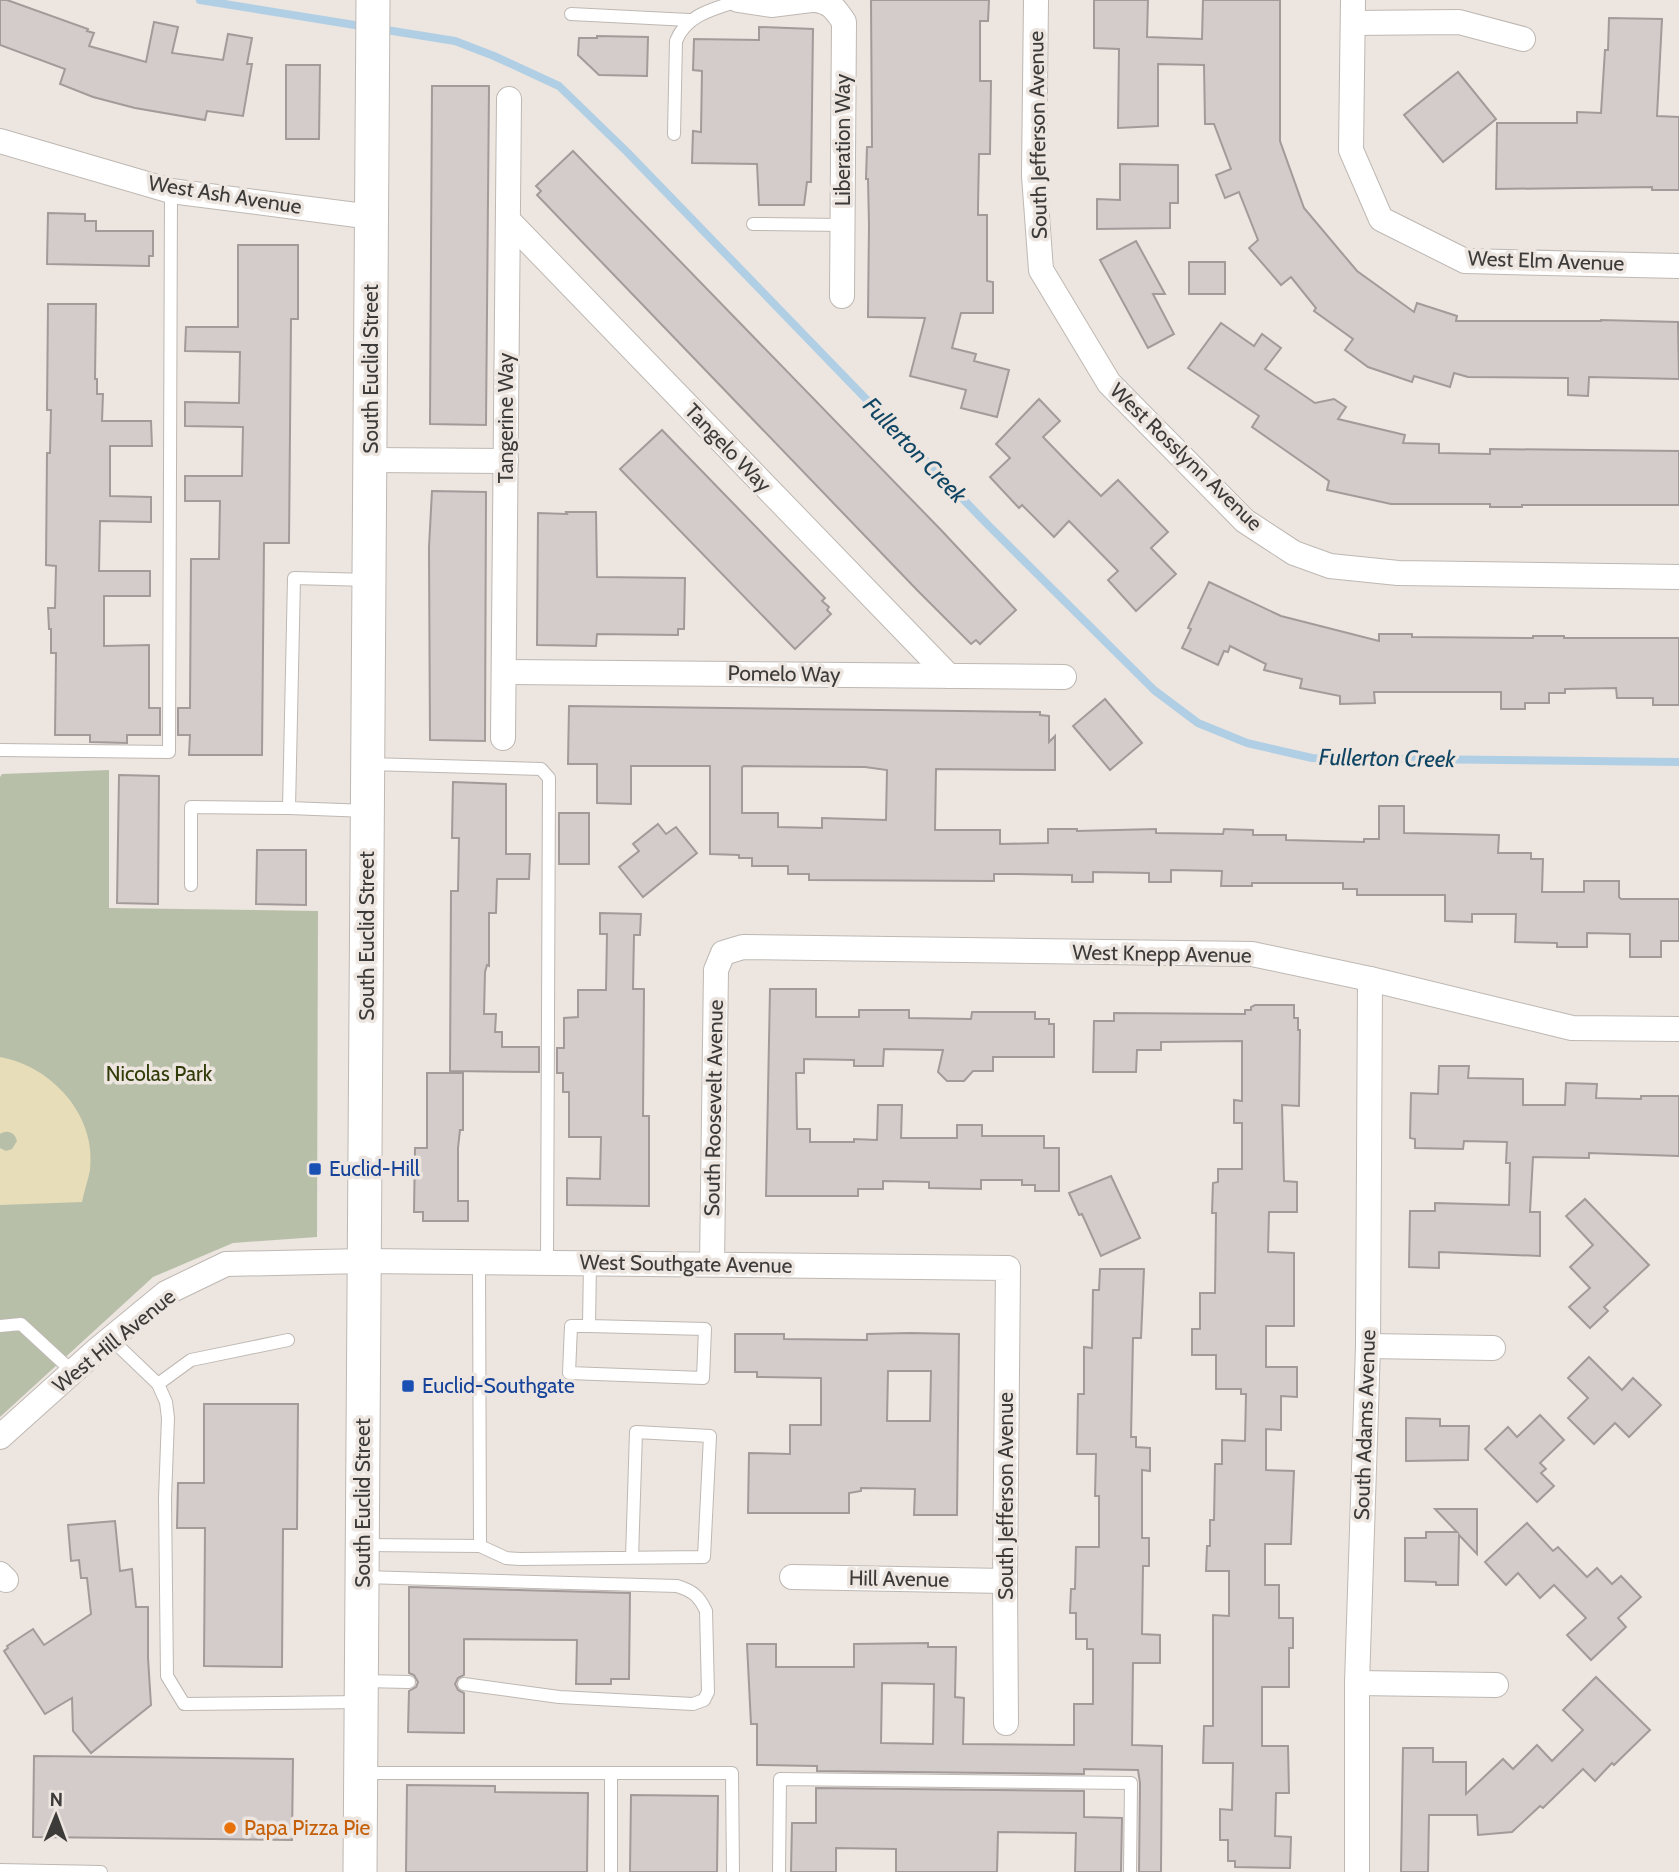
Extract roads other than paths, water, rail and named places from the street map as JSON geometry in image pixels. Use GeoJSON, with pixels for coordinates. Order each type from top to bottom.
{"type":"FeatureCollection","features":[{"type":"Feature","properties":{"kind":"main road","name":"South Euclid Street"},"geometry":{"type":"LineString","coordinates":[[360,1872],[373,0]]}},
{"type":"Feature","properties":{"kind":"street","name":"Liberation Way"},"geometry":{"type":"LineString","coordinates":[[738,0],[771,5],[813,0],[827,2],[844,22],[842,296]]}},
{"type":"Feature","properties":{"kind":"street","name":"South Jefferson Avenue"},"geometry":{"type":"LineString","coordinates":[[1036,0],[1034,176],[1041,270]]}},
{"type":"Feature","properties":{"kind":"street"},"geometry":{"type":"LineString","coordinates":[[1353,11],[1460,22],[1523,39]]}},
{"type":"Feature","properties":{"kind":"street","name":"West Elm Avenue"},"geometry":{"type":"LineString","coordinates":[[1353,11],[1351,150],[1381,219],[1465,261],[1679,266]]}},
{"type":"Feature","properties":{"kind":"street","name":"Tangerine Way"},"geometry":{"type":"LineString","coordinates":[[503,738],[509,99]]}},
{"type":"Feature","properties":{"kind":"street","name":"West Ash Avenue"},"geometry":{"type":"LineString","coordinates":[[0,141],[171,191],[372,217]]}},
{"type":"Feature","properties":{"kind":"street","name":"Tangelo Way"},"geometry":{"type":"LineString","coordinates":[[508,220],[949,676]]}},
{"type":"Feature","properties":{"kind":"street","name":"West Rosslynn Avenue"},"geometry":{"type":"LineString","coordinates":[[1041,270],[1109,383],[1245,521],[1294,553],[1330,566],[1398,573],[1679,577]]}},
{"type":"Feature","properties":{"kind":"street"},"geometry":{"type":"LineString","coordinates":[[370,460],[506,461]]}},
{"type":"Feature","properties":{"kind":"street","name":"Pomelo Way"},"geometry":{"type":"LineString","coordinates":[[504,671],[1064,677]]}},
{"type":"Feature","properties":{"kind":"street","name":"West Knepp Avenue"},"geometry":{"type":"LineString","coordinates":[[723,953],[743,947],[1252,954],[1370,979],[1572,1028],[1679,1029]]}},
{"type":"Feature","properties":{"kind":"street","name":"South Roosevelt Avenue"},"geometry":{"type":"LineString","coordinates":[[712,1264],[716,970],[723,953]]}},
{"type":"Feature","properties":{"kind":"street","name":"South Adams Avenue"},"geometry":{"type":"LineString","coordinates":[[1357,1872],[1357,1683],[1368,1346],[1370,979]]}},
{"type":"Feature","properties":{"kind":"street","name":"West Southgate Avenue"},"geometry":{"type":"LineString","coordinates":[[364,1261],[1008,1268]]}},
{"type":"Feature","properties":{"kind":"street","name":"West Hill Avenue"},"geometry":{"type":"LineString","coordinates":[[0,1437],[166,1293],[226,1264],[364,1261]]}},
{"type":"Feature","properties":{"kind":"street","name":"South Jefferson Avenue"},"geometry":{"type":"LineString","coordinates":[[1006,1723],[1008,1268]]}},
{"type":"Feature","properties":{"kind":"street"},"geometry":{"type":"LineString","coordinates":[[1368,1346],[1493,1348]]}},
{"type":"Feature","properties":{"kind":"street","name":"Hill Avenue"},"geometry":{"type":"LineString","coordinates":[[792,1577],[1005,1581]]}},
{"type":"Feature","properties":{"kind":"street"},"geometry":{"type":"LineString","coordinates":[[1357,1683],[1496,1685]]}},
{"type":"Feature","properties":{"kind":"lane"},"geometry":{"type":"LineString","coordinates":[[674,134],[676,41],[680,30],[689,20],[738,0]]}},
{"type":"Feature","properties":{"kind":"lane"},"geometry":{"type":"LineString","coordinates":[[571,14],[689,20]]}},
{"type":"Feature","properties":{"kind":"lane"},"geometry":{"type":"LineString","coordinates":[[0,750],[169,752],[171,191]]}},
{"type":"Feature","properties":{"kind":"lane"},"geometry":{"type":"LineString","coordinates":[[753,224],[842,225]]}},
{"type":"Feature","properties":{"kind":"lane"},"geometry":{"type":"LineString","coordinates":[[289,808],[294,578],[369,580]]}},
{"type":"Feature","properties":{"kind":"lane"},"geometry":{"type":"LineString","coordinates":[[368,764],[541,769],[549,778],[547,1263]]}},
{"type":"Feature","properties":{"kind":"lane"},"geometry":{"type":"LineString","coordinates":[[191,885],[191,807],[368,811]]}},
{"type":"Feature","properties":{"kind":"lane"},"geometry":{"type":"LineString","coordinates":[[479,1262],[480,1546]]}},
{"type":"Feature","properties":{"kind":"lane"},"geometry":{"type":"LineString","coordinates":[[589,1326],[590,1263]]}},
{"type":"Feature","properties":{"kind":"lane"},"geometry":{"type":"LineString","coordinates":[[0,1326],[21,1324],[73,1372]]}},
{"type":"Feature","properties":{"kind":"lane"},"geometry":{"type":"LineString","coordinates":[[571,1326],[589,1326],[705,1329],[703,1378],[569,1373],[571,1326]]}},
{"type":"Feature","properties":{"kind":"lane"},"geometry":{"type":"LineString","coordinates":[[111,1339],[158,1384],[166,1402],[167,1676],[184,1704],[361,1692],[409,1682]]}},
{"type":"Feature","properties":{"kind":"lane"},"geometry":{"type":"LineString","coordinates":[[158,1384],[191,1360],[288,1340]]}},
{"type":"Feature","properties":{"kind":"lane"},"geometry":{"type":"LineString","coordinates":[[362,1561],[480,1546],[506,1558],[520,1559],[632,1558],[704,1557],[710,1436],[636,1432],[632,1558]]}},
{"type":"Feature","properties":{"kind":"lane"},"geometry":{"type":"LineString","coordinates":[[362,1561],[677,1586],[694,1592],[706,1611],[708,1692],[705,1700],[693,1704],[559,1697],[464,1684]]}},
{"type":"Feature","properties":{"kind":"lane"},"geometry":{"type":"LineString","coordinates":[[360,1773],[732,1773],[733,1872]]}},
{"type":"Feature","properties":{"kind":"lane"},"geometry":{"type":"LineString","coordinates":[[611,1773],[611,1872]]}},
{"type":"Feature","properties":{"kind":"lane"},"geometry":{"type":"LineString","coordinates":[[779,1872],[780,1779],[1131,1783],[1130,1872]]}},
{"type":"Feature","properties":{"kind":"lane"},"geometry":{"type":"LineString","coordinates":[[0,1871],[101,1872]]}},
{"type":"Feature","properties":{"kind":"waterway","name":"Fullerton Creek"},"geometry":{"type":"LineString","coordinates":[[200,0],[367,27]]}},
{"type":"Feature","properties":{"kind":"waterway","name":"Fullerton Creek"},"geometry":{"type":"LineString","coordinates":[[380,29],[455,41],[559,86],[627,152],[990,527],[1154,690],[1198,723],[1247,743],[1312,758],[1679,762]]}},
{"type":"Feature","properties":{"kind":"place","name":"Euclid-Hill"},"geometry":{"type":"Point","coordinates":[315,1169]}},
{"type":"Feature","properties":{"kind":"place","name":"Euclid-Southgate"},"geometry":{"type":"Point","coordinates":[408,1386]}},
{"type":"Feature","properties":{"kind":"place","name":"Papa Pizza Pie"},"geometry":{"type":"Point","coordinates":[230,1828]}},
{"type":"Feature","properties":{"kind":"park label","name":"Nicolas Park"},"geometry":{"type":"Point","coordinates":[159,1074]}}]}
